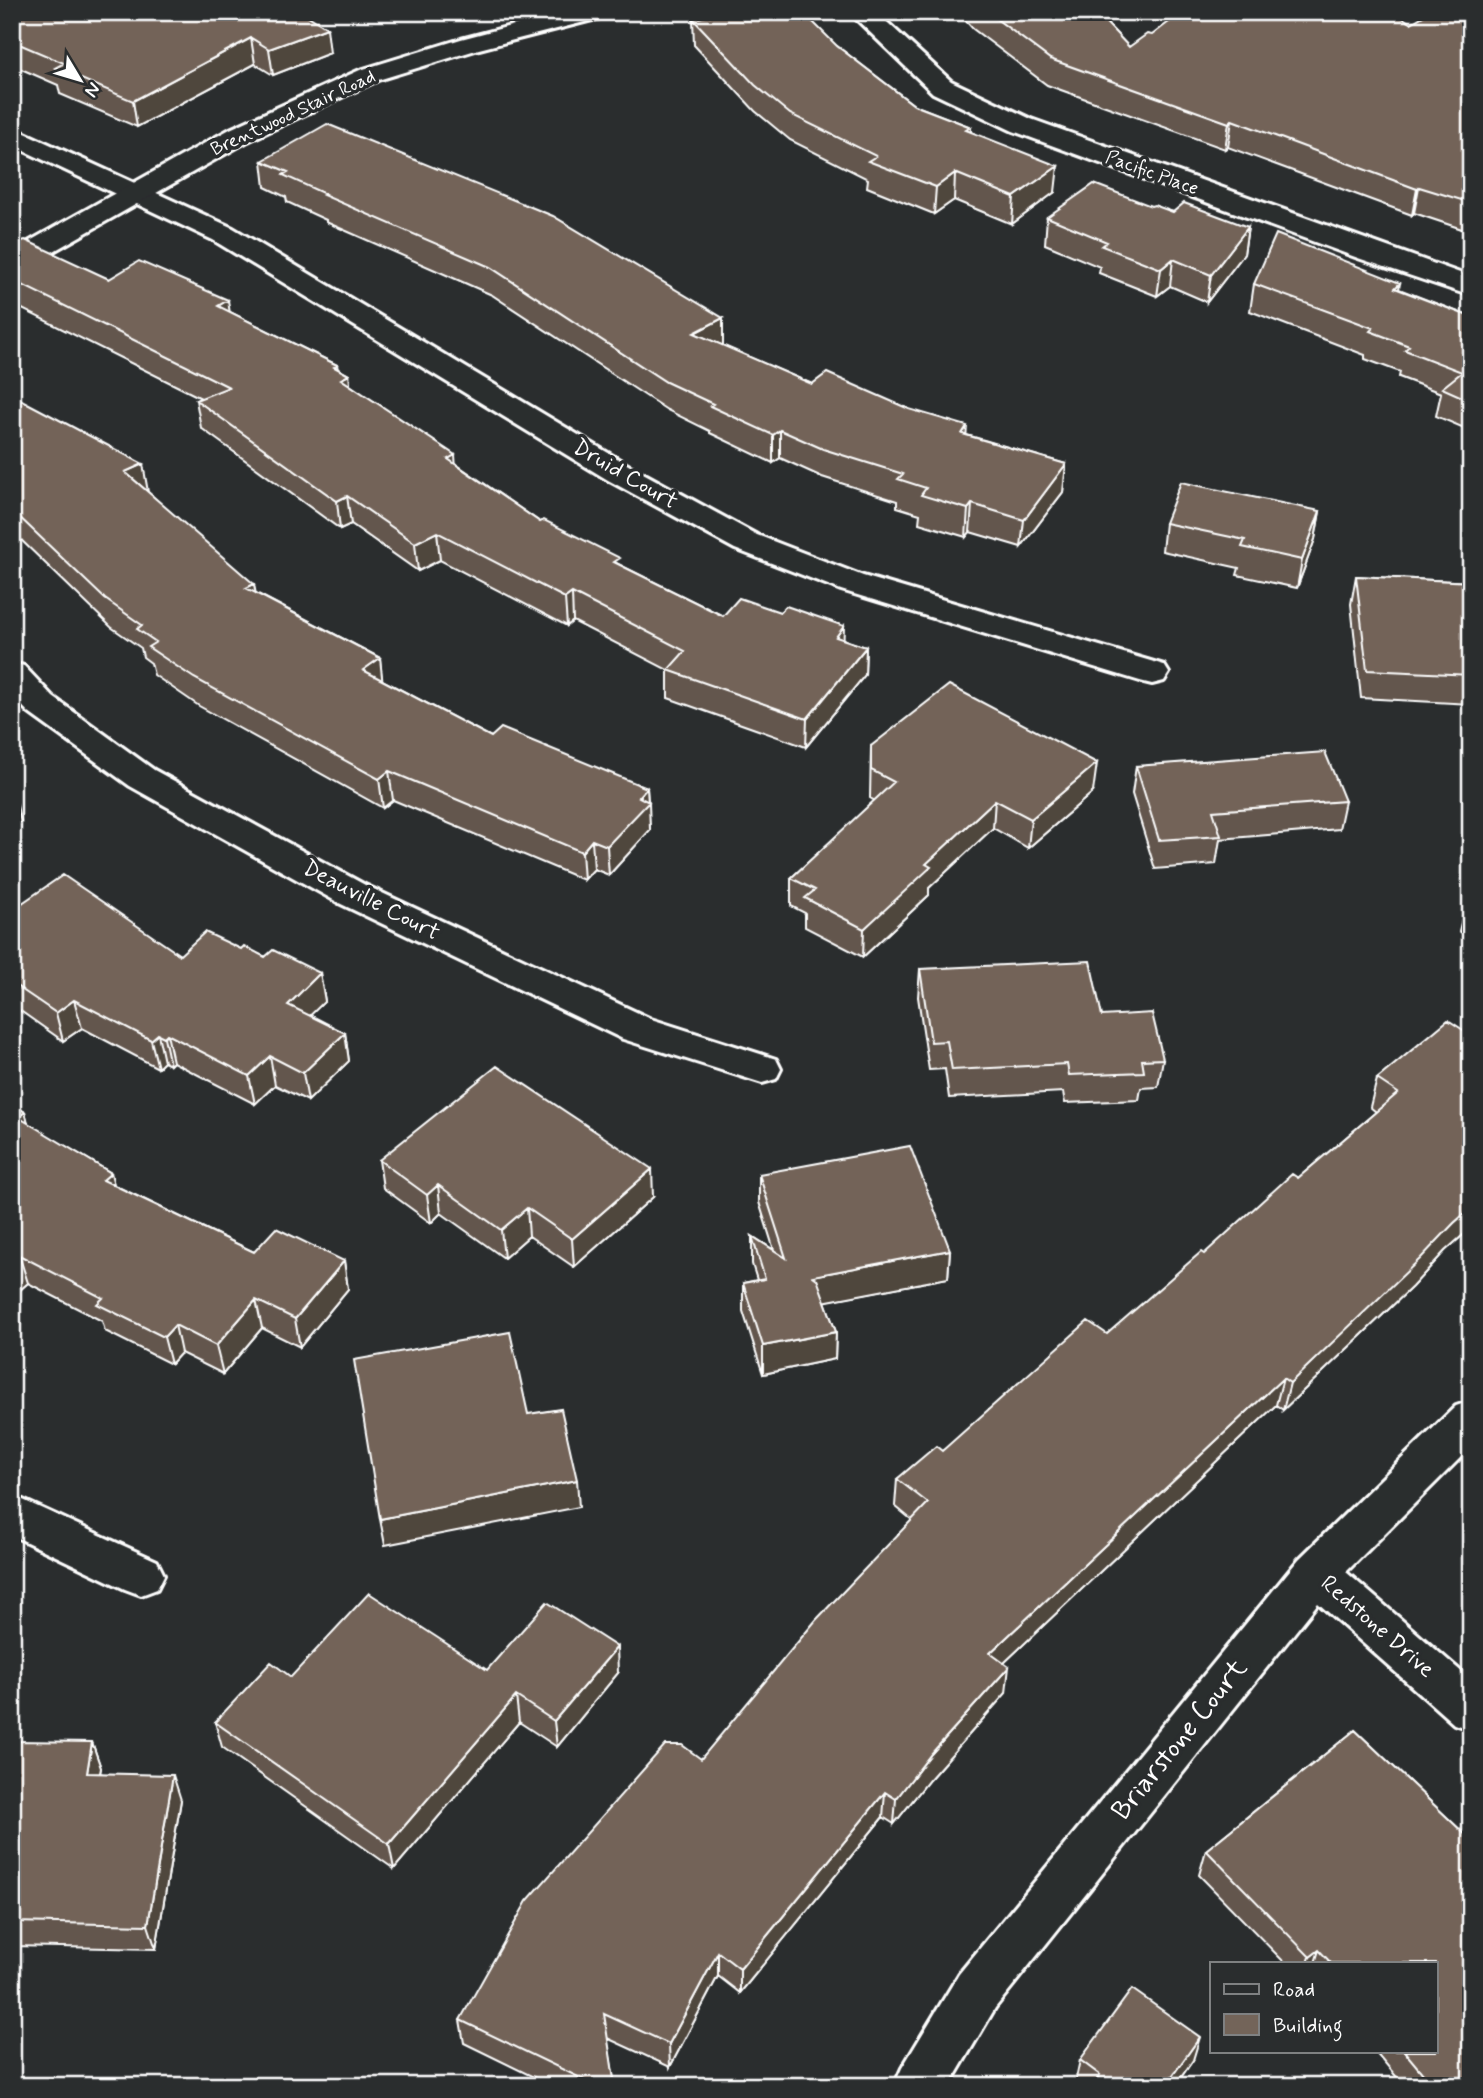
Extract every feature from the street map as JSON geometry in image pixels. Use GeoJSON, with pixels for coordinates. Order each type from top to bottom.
{"type":"FeatureCollection","features":[{"type":"Feature","properties":{"kind":"street","name":"Brentwood Stair Road"},"geometry":{"type":"LineString","coordinates":[[12,263],[239,135],[369,75],[470,44],[594,12]]}},
{"type":"Feature","properties":{"kind":"street","name":"Pacific Place"},"geometry":{"type":"LineString","coordinates":[[861,12],[942,87],[1022,125],[1471,287]]}},
{"type":"Feature","properties":{"kind":"street","name":"Druid Court"},"geometry":{"type":"LineString","coordinates":[[12,135],[223,234],[620,473],[746,542],[852,583],[1152,673]]}},
{"type":"Feature","properties":{"kind":"street","name":"Deauville Court"},"geometry":{"type":"LineString","coordinates":[[12,674],[41,705],[142,778],[352,894],[637,1029],[762,1069]]}},
{"type":"Feature","properties":{"kind":"street","name":"Briarstone Court"},"geometry":{"type":"LineString","coordinates":[[920,2086],[978,1991],[1315,1573],[1471,1419]]}},
{"type":"Feature","properties":{"kind":"street"},"geometry":{"type":"LineString","coordinates":[[12,1514],[141,1575]]}},
{"type":"Feature","properties":{"kind":"street","name":"Redstone Drive"},"geometry":{"type":"LineString","coordinates":[[1315,1573],[1471,1709]]}},
{"type":"Feature","properties":{"kind":"building"},"geometry":{"type":"Polygon","coordinates":[[[12,12],[302,12],[327,28],[269,49],[251,38],[133,101],[55,68],[64,63],[12,41],[12,12]]]}},
{"type":"Feature","properties":{"kind":"building"},"geometry":{"type":"Polygon","coordinates":[[[726,12],[803,12],[837,46],[914,105],[971,127],[966,130],[1058,166],[1014,197],[955,173],[936,187],[868,161],[876,156],[790,114],[755,85],[693,19],[726,12]]]}},
{"type":"Feature","properties":{"kind":"building"},"geometry":{"type":"Polygon","coordinates":[[[987,12],[1096,12],[1129,47],[1147,34],[1152,35],[1182,12],[1393,12],[1411,23],[1430,12],[1471,12],[1471,203],[1419,187],[1417,189],[1232,120],[1229,123],[1050,59],[987,12]]]}},
{"type":"Feature","properties":{"kind":"building"},"geometry":{"type":"Polygon","coordinates":[[[327,124],[553,216],[723,318],[694,333],[812,384],[827,373],[909,409],[967,426],[962,434],[1066,464],[1024,520],[972,504],[968,509],[921,495],[926,488],[898,479],[903,474],[823,449],[780,430],[773,435],[666,382],[490,267],[323,195],[325,194],[283,175],[288,172],[262,161],[327,124]]]}},
{"type":"Feature","properties":{"kind":"building"},"geometry":{"type":"Polygon","coordinates":[[[1094,184],[1173,212],[1184,203],[1248,227],[1211,275],[1173,259],[1161,269],[1102,246],[1107,242],[1047,217],[1094,184]]]}},
{"type":"Feature","properties":{"kind":"building"},"geometry":{"type":"Polygon","coordinates":[[[1276,234],[1400,283],[1395,288],[1471,317],[1471,401],[1442,388],[1462,372],[1405,350],[1409,346],[1370,331],[1373,328],[1254,284],[1276,234]]]}},
{"type":"Feature","properties":{"kind":"building"},"geometry":{"type":"Polygon","coordinates":[[[25,240],[109,279],[139,261],[228,300],[218,306],[337,365],[334,367],[349,375],[341,379],[455,455],[448,459],[540,522],[544,520],[620,558],[614,562],[723,616],[739,598],[780,612],[786,606],[844,626],[836,637],[866,647],[807,719],[668,670],[685,651],[572,593],[565,598],[437,532],[415,543],[347,496],[337,501],[196,400],[229,387],[12,280],[12,244],[25,240]]]}},
{"type":"Feature","properties":{"kind":"building"},"geometry":{"type":"Polygon","coordinates":[[[12,395],[143,464],[125,472],[254,584],[246,588],[380,658],[363,670],[491,737],[501,728],[647,788],[639,797],[649,802],[607,846],[592,840],[582,852],[389,771],[379,779],[194,678],[148,647],[156,642],[137,629],[142,625],[105,599],[12,510],[12,395]]]}},
{"type":"Feature","properties":{"kind":"building"},"geometry":{"type":"Polygon","coordinates":[[[1181,482],[1320,511],[1302,560],[1242,547],[1245,540],[1165,523],[1181,482]]]}},
{"type":"Feature","properties":{"kind":"building"},"geometry":{"type":"Polygon","coordinates":[[[1356,576],[1471,582],[1471,675],[1367,670],[1356,576]]]}},
{"type":"Feature","properties":{"kind":"building"},"geometry":{"type":"Polygon","coordinates":[[[949,685],[1097,763],[1031,819],[995,800],[926,864],[931,867],[864,929],[805,898],[815,890],[791,878],[894,782],[871,770],[871,746],[949,685]]]}},
{"type":"Feature","properties":{"kind":"building"},"geometry":{"type":"Polygon","coordinates":[[[1325,752],[1345,801],[1213,811],[1221,836],[1159,840],[1136,766],[1325,752]]]}},
{"type":"Feature","properties":{"kind":"building"},"geometry":{"type":"Polygon","coordinates":[[[63,875],[180,955],[205,932],[265,957],[273,950],[320,973],[288,1005],[345,1033],[303,1073],[270,1056],[249,1076],[167,1034],[164,1037],[158,1034],[151,1040],[74,1000],[56,1013],[12,983],[12,910],[63,875]]]}},
{"type":"Feature","properties":{"kind":"building"},"geometry":{"type":"Polygon","coordinates":[[[1090,961],[1102,1016],[1152,1013],[1163,1059],[1142,1060],[1144,1072],[1069,1075],[1067,1064],[952,1070],[947,1041],[931,1042],[920,969],[1090,961]]]}},
{"type":"Feature","properties":{"kind":"building"},"geometry":{"type":"Polygon","coordinates":[[[1448,1020],[1471,1035],[1471,1208],[1290,1383],[1283,1378],[990,1653],[1009,1667],[931,1754],[896,1799],[885,1792],[740,1969],[718,1952],[669,2044],[604,2014],[615,2086],[597,2086],[460,2020],[527,1901],[665,1745],[682,1745],[701,1759],[816,1620],[928,1503],[897,1479],[936,1446],[942,1451],[1088,1321],[1107,1334],[1201,1252],[1204,1254],[1292,1174],[1298,1178],[1398,1093],[1377,1079],[1448,1020]]]}},
{"type":"Feature","properties":{"kind":"building"},"geometry":{"type":"Polygon","coordinates":[[[497,1066],[652,1169],[572,1239],[527,1208],[501,1230],[438,1185],[427,1195],[379,1160],[497,1066]]]}},
{"type":"Feature","properties":{"kind":"building"},"geometry":{"type":"Polygon","coordinates":[[[12,1104],[25,1112],[18,1117],[111,1173],[103,1180],[254,1252],[276,1228],[344,1261],[295,1319],[256,1300],[216,1346],[175,1325],[164,1337],[97,1304],[103,1298],[19,1255],[12,1261],[12,1104]]]}},
{"type":"Feature","properties":{"kind":"building"},"geometry":{"type":"Polygon","coordinates":[[[910,1146],[950,1250],[813,1276],[817,1279],[836,1332],[763,1346],[743,1283],[765,1279],[752,1236],[786,1258],[759,1174],[910,1146]]]}},
{"type":"Feature","properties":{"kind":"building"},"geometry":{"type":"Polygon","coordinates":[[[510,1332],[528,1414],[561,1409],[577,1480],[380,1519],[354,1360],[510,1332]]]}},
{"type":"Feature","properties":{"kind":"building"},"geometry":{"type":"Polygon","coordinates":[[[369,1593],[487,1670],[547,1602],[617,1647],[554,1721],[516,1696],[389,1844],[215,1722],[271,1662],[291,1677],[369,1593]]]}},
{"type":"Feature","properties":{"kind":"building"},"geometry":{"type":"Polygon","coordinates":[[[1355,1730],[1471,1840],[1471,2086],[1433,2086],[1405,2052],[1438,2052],[1438,1962],[1330,1962],[1319,1950],[1310,1957],[1206,1850],[1355,1730]]]}},
{"type":"Feature","properties":{"kind":"building"},"geometry":{"type":"Polygon","coordinates":[[[14,1741],[92,1742],[87,1773],[173,1775],[148,1925],[12,1922],[14,1741]]]}},
{"type":"Feature","properties":{"kind":"building"},"geometry":{"type":"Polygon","coordinates":[[[1132,1989],[1200,2037],[1165,2086],[1092,2086],[1100,2075],[1080,2060],[1132,1989]]]}}]}
